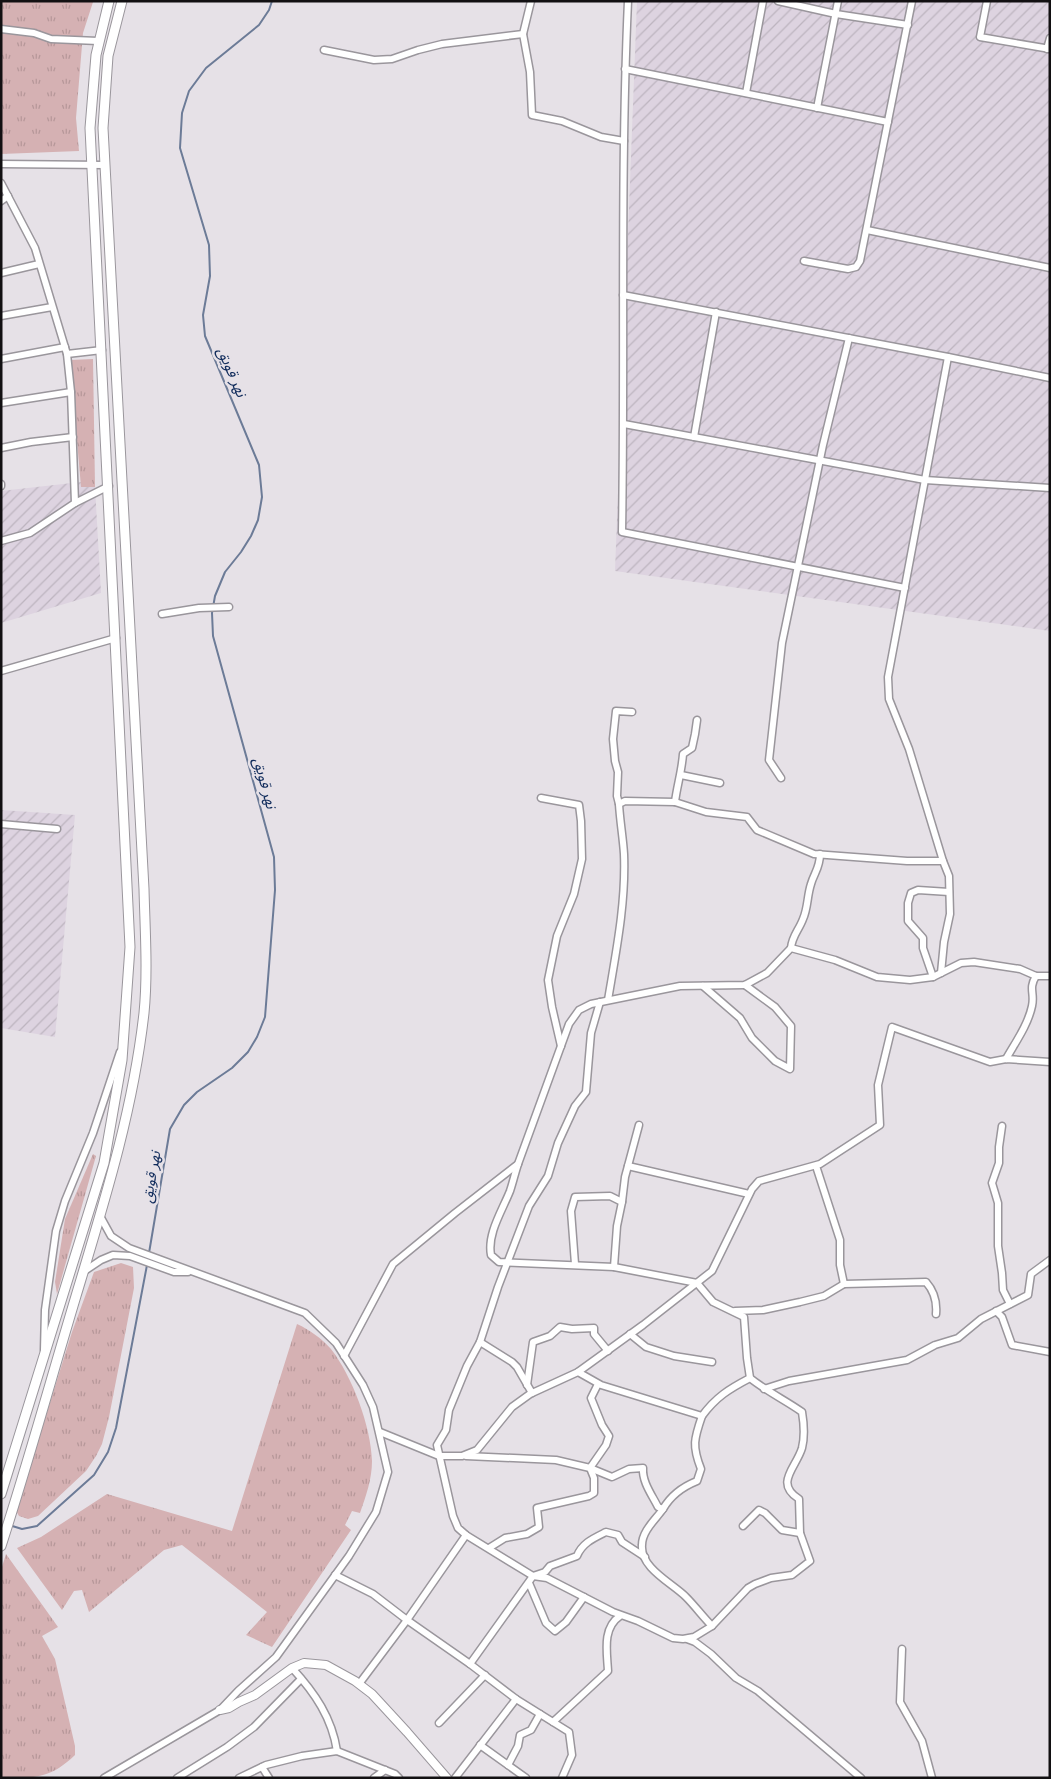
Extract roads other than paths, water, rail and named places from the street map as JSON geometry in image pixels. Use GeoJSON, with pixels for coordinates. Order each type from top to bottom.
{"type":"FeatureCollection","features":[{"type":"Feature","properties":{"kind":"main road"},"geometry":{"type":"LineString","coordinates":[[1,1494],[104,1163],[124,1041],[130,947],[109,486],[90,128],[98,41],[109,1]]}},
{"type":"Feature","properties":{"kind":"main road"},"geometry":{"type":"LineString","coordinates":[[2,1543],[100,1216],[122,1136],[136,1072],[144,1012],[146,954],[144,879],[103,128],[108,56],[122,1]]}},
{"type":"Feature","properties":{"kind":"main road"},"geometry":{"type":"LineString","coordinates":[[104,387],[116,387]]}},
{"type":"Feature","properties":{"kind":"street"},"geometry":{"type":"LineString","coordinates":[[532,1],[523,34],[530,72],[532,115],[562,121],[600,137],[624,141]]}},
{"type":"Feature","properties":{"kind":"street"},"geometry":{"type":"LineString","coordinates":[[628,1],[624,141],[622,532],[905,588]]}},
{"type":"Feature","properties":{"kind":"street"},"geometry":{"type":"LineString","coordinates":[[746,94],[763,1]]}},
{"type":"Feature","properties":{"kind":"street"},"geometry":{"type":"LineString","coordinates":[[778,1],[836,14],[908,25]]}},
{"type":"Feature","properties":{"kind":"street"},"geometry":{"type":"LineString","coordinates":[[817,108],[838,1]]}},
{"type":"Feature","properties":{"kind":"street"},"geometry":{"type":"LineString","coordinates":[[804,261],[848,269],[854,268],[860,261],[912,1]]}},
{"type":"Feature","properties":{"kind":"street"},"geometry":{"type":"LineString","coordinates":[[987,1],[980,37],[1049,49],[1050,38]]}},
{"type":"Feature","properties":{"kind":"street"},"geometry":{"type":"LineString","coordinates":[[1,29],[34,33],[51,39],[98,41]]}},
{"type":"Feature","properties":{"kind":"street"},"geometry":{"type":"LineString","coordinates":[[324,50],[374,60],[392,60],[418,50],[442,44],[523,34]]}},
{"type":"Feature","properties":{"kind":"street"},"geometry":{"type":"LineString","coordinates":[[625,69],[888,122]]}},
{"type":"Feature","properties":{"kind":"street"},"geometry":{"type":"LineString","coordinates":[[1,164],[105,165]]}},
{"type":"Feature","properties":{"kind":"street"},"geometry":{"type":"LineString","coordinates":[[1,183],[35,248],[67,354],[71,392],[75,503]]}},
{"type":"Feature","properties":{"kind":"street"},"geometry":{"type":"LineString","coordinates":[[1,201],[8,196]]}},
{"type":"Feature","properties":{"kind":"street"},"geometry":{"type":"LineString","coordinates":[[867,230],[1050,268]]}},
{"type":"Feature","properties":{"kind":"street"},"geometry":{"type":"LineString","coordinates":[[1,273],[39,264]]}},
{"type":"Feature","properties":{"kind":"street"},"geometry":{"type":"LineString","coordinates":[[623,295],[1050,378]]}},
{"type":"Feature","properties":{"kind":"street"},"geometry":{"type":"LineString","coordinates":[[1,316],[52,307]]}},
{"type":"Feature","properties":{"kind":"street"},"geometry":{"type":"LineString","coordinates":[[694,437],[716,312]]}},
{"type":"Feature","properties":{"kind":"street"},"geometry":{"type":"LineString","coordinates":[[781,778],[769,760],[782,643],[820,460],[849,338]]}},
{"type":"Feature","properties":{"kind":"street"},"geometry":{"type":"LineString","coordinates":[[1,359],[65,347]]}},
{"type":"Feature","properties":{"kind":"street"},"geometry":{"type":"LineString","coordinates":[[67,354],[102,350]]}},
{"type":"Feature","properties":{"kind":"street"},"geometry":{"type":"LineString","coordinates":[[941,973],[944,942],[950,914],[949,876],[909,749],[889,699],[888,677],[948,357]]}},
{"type":"Feature","properties":{"kind":"street"},"geometry":{"type":"LineString","coordinates":[[1,403],[71,392]]}},
{"type":"Feature","properties":{"kind":"street"},"geometry":{"type":"LineString","coordinates":[[624,424],[925,480],[1050,488]]}},
{"type":"Feature","properties":{"kind":"street"},"geometry":{"type":"LineString","coordinates":[[1,448],[73,437]]}},
{"type":"Feature","properties":{"kind":"street"},"geometry":{"type":"LineString","coordinates":[[1,540],[30,533],[75,503],[109,486]]}},
{"type":"Feature","properties":{"kind":"street"},"geometry":{"type":"LineString","coordinates":[[162,614],[199,608],[226,607]]}},
{"type":"Feature","properties":{"kind":"street"},"geometry":{"type":"LineString","coordinates":[[1,671],[116,638]]}},
{"type":"Feature","properties":{"kind":"street"},"geometry":{"type":"LineString","coordinates":[[608,1000],[619,938],[624,854],[617,796],[618,772],[613,739],[616,711],[632,712]]}},
{"type":"Feature","properties":{"kind":"street"},"geometry":{"type":"LineString","coordinates":[[675,802],[683,754],[692,748],[696,720]]}},
{"type":"Feature","properties":{"kind":"street"},"geometry":{"type":"LineString","coordinates":[[681,775],[720,783]]}},
{"type":"Feature","properties":{"kind":"street"},"geometry":{"type":"LineString","coordinates":[[541,798],[579,805],[581,821],[582,860],[574,894],[557,936],[548,980],[561,1047]]}},
{"type":"Feature","properties":{"kind":"street"},"geometry":{"type":"LineString","coordinates":[[619,804],[626,801],[675,802],[706,812],[746,818],[757,830],[814,854],[907,861],[943,861]]}},
{"type":"Feature","properties":{"kind":"street"},"geometry":{"type":"LineString","coordinates":[[1,824],[57,829]]}},
{"type":"Feature","properties":{"kind":"street"},"geometry":{"type":"LineString","coordinates":[[600,1002],[591,1033],[586,1092],[572,1113],[558,1143],[548,1176],[529,1206],[507,1263],[480,1342],[472,1354],[449,1410],[446,1430],[438,1445],[439,1456],[453,1516],[458,1528],[466,1535],[533,1576],[548,1578],[620,1616],[638,1621],[673,1638],[694,1637],[712,1626],[748,1588],[771,1578],[792,1575],[810,1561],[800,1533],[799,1499],[790,1494],[787,1486],[787,1480],[802,1446],[804,1425],[802,1412],[779,1396],[764,1389],[750,1378],[744,1317],[713,1302],[696,1283],[614,1267],[575,1264],[507,1263],[499,1262],[491,1255],[489,1246],[569,1024],[579,1010],[591,1004],[608,1000],[680,986],[746,985],[767,972],[791,948],[792,939],[803,922],[811,884],[819,867],[820,854]]}},
{"type":"Feature","properties":{"kind":"street"},"geometry":{"type":"LineString","coordinates":[[933,977],[923,948],[923,938],[908,921],[908,902],[911,893],[918,890],[949,892]]}},
{"type":"Feature","properties":{"kind":"street"},"geometry":{"type":"LineString","coordinates":[[791,948],[835,960],[877,976],[910,980],[933,977],[961,963],[974,962],[1020,969],[1036,976],[1050,976]]}},
{"type":"Feature","properties":{"kind":"street"},"geometry":{"type":"LineString","coordinates":[[1006,1059],[1026,1023],[1033,1004],[1031,984],[1036,976]]}},
{"type":"Feature","properties":{"kind":"street"},"geometry":{"type":"LineString","coordinates":[[703,986],[740,1018],[752,1038],[776,1061],[790,1069],[790,1026],[775,1007],[746,985]]}},
{"type":"Feature","properties":{"kind":"street"},"geometry":{"type":"LineString","coordinates":[[462,1456],[477,1450],[512,1408],[532,1393],[578,1372],[712,1271],[749,1194],[759,1181],[816,1166],[880,1125],[878,1085],[892,1027],[990,1062],[1006,1059],[1050,1062]]}},
{"type":"Feature","properties":{"kind":"street"},"geometry":{"type":"LineString","coordinates":[[43,1357],[45,1310],[56,1231],[65,1201],[93,1133],[124,1041]]}},
{"type":"Feature","properties":{"kind":"street"},"geometry":{"type":"LineString","coordinates":[[614,1267],[617,1226],[625,1177],[638,1125]]}},
{"type":"Feature","properties":{"kind":"street"},"geometry":{"type":"LineString","coordinates":[[1002,1126],[999,1163],[992,1183],[998,1203],[998,1246],[1003,1290],[1010,1304]]}},
{"type":"Feature","properties":{"kind":"street"},"geometry":{"type":"LineString","coordinates":[[344,1356],[393,1264],[518,1164]]}},
{"type":"Feature","properties":{"kind":"street"},"geometry":{"type":"LineString","coordinates":[[628,1166],[749,1194]]}},
{"type":"Feature","properties":{"kind":"street"},"geometry":{"type":"LineString","coordinates":[[816,1166],[840,1240],[840,1265],[844,1284]]}},
{"type":"Feature","properties":{"kind":"street"},"geometry":{"type":"LineString","coordinates":[[575,1264],[571,1212],[575,1197],[610,1196],[622,1202]]}},
{"type":"Feature","properties":{"kind":"street"},"geometry":{"type":"LineString","coordinates":[[100,1216],[111,1236],[129,1248],[175,1268]]}},
{"type":"Feature","properties":{"kind":"street"},"geometry":{"type":"LineString","coordinates":[[83,1272],[100,1260],[113,1255],[130,1256],[192,1272],[305,1313],[336,1344],[363,1384],[373,1407],[388,1472],[376,1512],[335,1575],[276,1657],[220,1710],[104,1778]]}},
{"type":"Feature","properties":{"kind":"street"},"geometry":{"type":"LineString","coordinates":[[764,1389],[789,1381],[907,1360],[935,1344],[958,1338],[981,1319],[1028,1295],[1031,1274],[1050,1260]]}},
{"type":"Feature","properties":{"kind":"street"},"geometry":{"type":"LineString","coordinates":[[734,1312],[763,1310],[824,1296],[844,1284],[926,1282],[932,1290],[936,1314]]}},
{"type":"Feature","properties":{"kind":"street"},"geometry":{"type":"LineString","coordinates":[[996,1311],[1002,1317],[1012,1345],[1050,1352]]}},
{"type":"Feature","properties":{"kind":"street"},"geometry":{"type":"LineString","coordinates":[[527,1385],[533,1342],[550,1336],[560,1327],[572,1329],[594,1328],[594,1334],[608,1351]]}},
{"type":"Feature","properties":{"kind":"street"},"geometry":{"type":"LineString","coordinates":[[630,1334],[646,1347],[674,1356],[712,1362]]}},
{"type":"Feature","properties":{"kind":"street"},"geometry":{"type":"LineString","coordinates":[[480,1342],[518,1367],[532,1393]]}},
{"type":"Feature","properties":{"kind":"street"},"geometry":{"type":"LineString","coordinates":[[578,1372],[598,1384],[702,1416]]}},
{"type":"Feature","properties":{"kind":"street"},"geometry":{"type":"LineString","coordinates":[[712,1626],[685,1597],[657,1575],[647,1562],[641,1547],[644,1534],[672,1495],[682,1490],[686,1485],[697,1481],[701,1469],[694,1439],[702,1416],[711,1404],[727,1390],[750,1378]]}},
{"type":"Feature","properties":{"kind":"street"},"geometry":{"type":"LineString","coordinates":[[590,1468],[606,1445],[609,1436],[602,1425],[591,1398],[598,1384]]}},
{"type":"Feature","properties":{"kind":"street"},"geometry":{"type":"LineString","coordinates":[[380,1432],[439,1456],[556,1460],[590,1468],[612,1477],[629,1469],[642,1468],[642,1475],[647,1487],[658,1507],[663,1509]]}},
{"type":"Feature","properties":{"kind":"street"},"geometry":{"type":"LineString","coordinates":[[489,1548],[505,1538],[527,1534],[539,1527],[537,1508],[589,1496],[594,1493],[594,1478],[590,1468]]}},
{"type":"Feature","properties":{"kind":"street"},"geometry":{"type":"LineString","coordinates":[[743,1526],[759,1510],[765,1513],[782,1530],[800,1533]]}},
{"type":"Feature","properties":{"kind":"street"},"geometry":{"type":"LineString","coordinates":[[470,1664],[533,1576],[545,1572],[550,1566],[577,1556],[580,1547],[606,1532],[618,1535],[622,1542],[645,1557]]}},
{"type":"Feature","properties":{"kind":"street"},"geometry":{"type":"LineString","coordinates":[[359,1684],[407,1620],[466,1535]]}},
{"type":"Feature","properties":{"kind":"street"},"geometry":{"type":"LineString","coordinates":[[335,1575],[373,1594],[516,1699],[569,1732],[572,1755],[562,1778]]}},
{"type":"Feature","properties":{"kind":"street"},"geometry":{"type":"LineString","coordinates":[[529,1583],[546,1623],[555,1631],[566,1622],[584,1597]]}},
{"type":"Feature","properties":{"kind":"street"},"geometry":{"type":"LineString","coordinates":[[553,1722],[608,1671],[607,1636],[614,1620],[620,1616]]}},
{"type":"Feature","properties":{"kind":"street"},"geometry":{"type":"LineString","coordinates":[[683,1638],[695,1642],[711,1654],[736,1678],[758,1691],[861,1778]]}},
{"type":"Feature","properties":{"kind":"street"},"geometry":{"type":"LineString","coordinates":[[902,1649],[900,1702],[922,1741],[932,1778]]}},
{"type":"Feature","properties":{"kind":"street"},"geometry":{"type":"LineString","coordinates":[[220,1710],[230,1708],[255,1695],[292,1668],[304,1663],[326,1665],[355,1681],[372,1694],[408,1732],[447,1778]]}},
{"type":"Feature","properties":{"kind":"street"},"geometry":{"type":"LineString","coordinates":[[292,1668],[326,1711],[335,1734],[338,1752]]}},
{"type":"Feature","properties":{"kind":"street"},"geometry":{"type":"LineString","coordinates":[[438,1723],[485,1676]]}},
{"type":"Feature","properties":{"kind":"street"},"geometry":{"type":"LineString","coordinates":[[177,1778],[227,1747],[254,1727],[302,1679]]}},
{"type":"Feature","properties":{"kind":"street"},"geometry":{"type":"LineString","coordinates":[[454,1778],[516,1699]]}},
{"type":"Feature","properties":{"kind":"street"},"geometry":{"type":"LineString","coordinates":[[508,1765],[518,1746],[520,1735],[531,1730],[540,1714]]}},
{"type":"Feature","properties":{"kind":"street"},"geometry":{"type":"LineString","coordinates":[[480,1745],[526,1778]]}},
{"type":"Feature","properties":{"kind":"street"},"geometry":{"type":"LineString","coordinates":[[239,1778],[262,1767],[302,1756],[338,1752],[385,1770],[400,1778]]}},
{"type":"Feature","properties":{"kind":"street"},"geometry":{"type":"LineString","coordinates":[[262,1767],[269,1778]]}},
{"type":"Feature","properties":{"kind":"street"},"geometry":{"type":"LineString","coordinates":[[374,1778],[385,1770]]}},
{"type":"Feature","properties":{"kind":"waterway","name":"نهر قويق"},"geometry":{"type":"LineString","coordinates":[[149,1253],[170,1129],[184,1105],[197,1092],[232,1068],[248,1052],[257,1037],[265,1017],[275,890],[274,857],[213,636],[212,613],[215,596],[225,572],[241,552],[258,520],[262,497],[259,465],[205,336],[203,315],[210,276],[209,245],[180,148],[182,113],[189,91],[206,68],[259,25],[269,10],[272,1]]}},
{"type":"Feature","properties":{"kind":"waterway","name":"نهر قويق"},"geometry":{"type":"LineString","coordinates":[[9,1525],[22,1529],[37,1526],[94,1475],[108,1452],[116,1428],[147,1265]]}}]}
